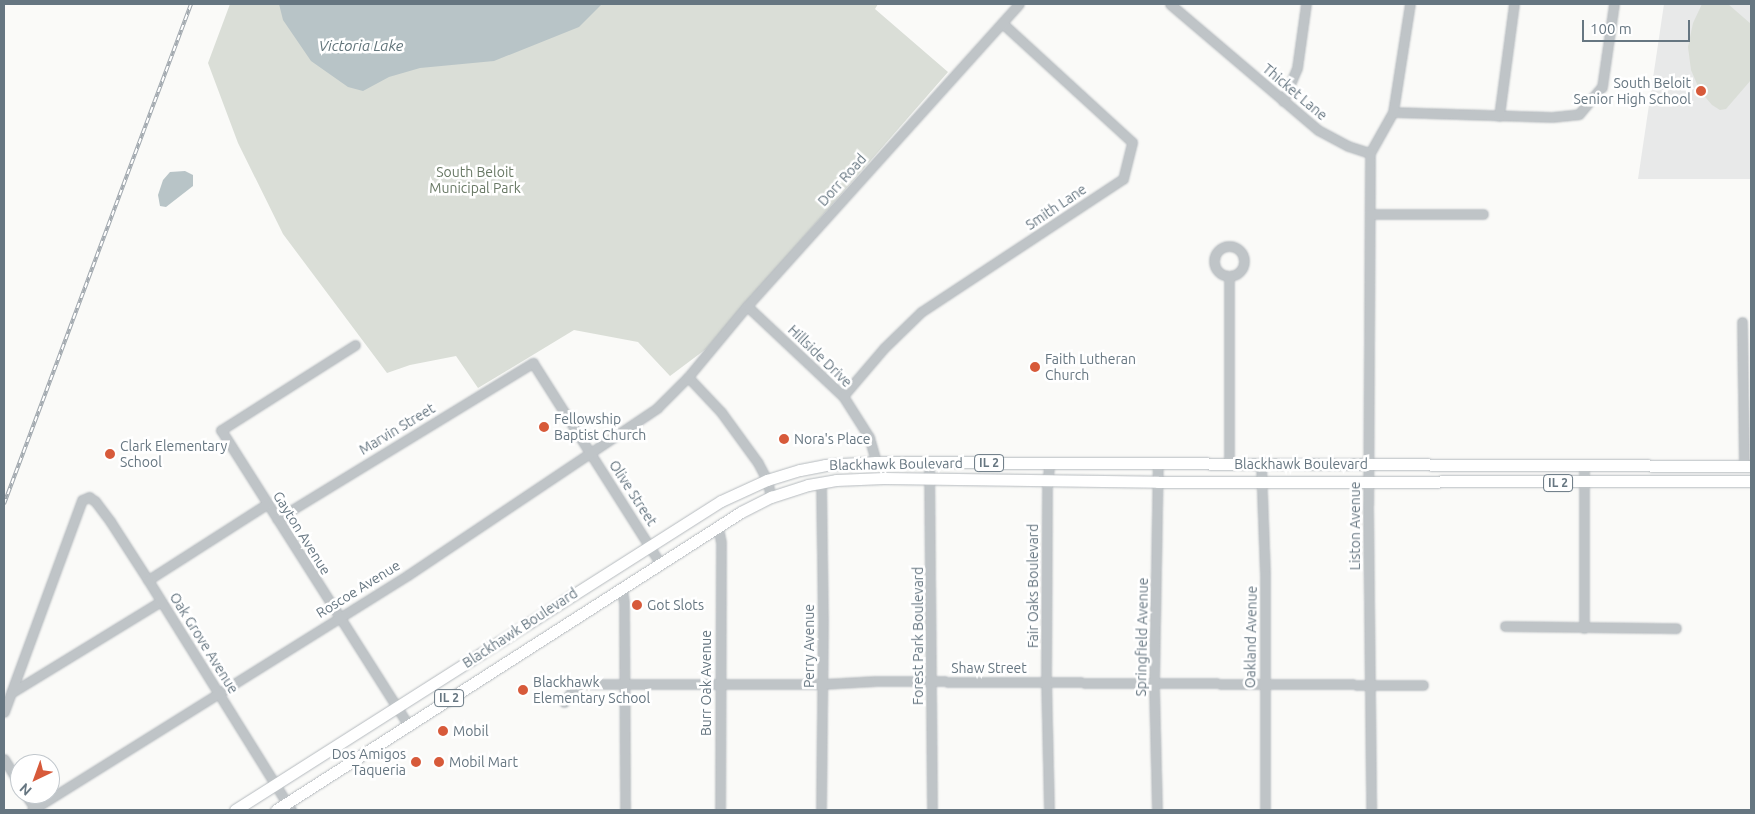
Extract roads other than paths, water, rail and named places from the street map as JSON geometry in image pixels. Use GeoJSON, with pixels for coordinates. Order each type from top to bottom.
{"type":"FeatureCollection","features":[{"type":"Feature","properties":{"kind":"main road","name":"Blackhawk Boulevard"},"geometry":{"type":"LineString","coordinates":[[235,810],[722,501],[767,480],[800,470],[825,465],[876,462],[1748,466]]}},
{"type":"Feature","properties":{"kind":"main road","name":"Blackhawk Boulevard"},"geometry":{"type":"LineString","coordinates":[[276,810],[289,807],[408,725],[718,526],[771,497],[821,482],[884,478],[930,480],[1368,483],[1749,481]]}},
{"type":"Feature","properties":{"kind":"street","name":"Dorr Road"},"geometry":{"type":"LineString","coordinates":[[688,377],[747,306],[1019,4]]}},
{"type":"Feature","properties":{"kind":"street","name":"Thicket Lane"},"geometry":{"type":"LineString","coordinates":[[1170,4],[1318,130],[1348,146],[1370,153]]}},
{"type":"Feature","properties":{"kind":"street"},"geometry":{"type":"LineString","coordinates":[[1283,101],[1297,68],[1306,4]]}},
{"type":"Feature","properties":{"kind":"street"},"geometry":{"type":"LineString","coordinates":[[1370,153],[1393,112],[1410,4]]}},
{"type":"Feature","properties":{"kind":"street"},"geometry":{"type":"LineString","coordinates":[[1499,116],[1514,4]]}},
{"type":"Feature","properties":{"kind":"street"},"geometry":{"type":"LineString","coordinates":[[1393,112],[1552,117],[1579,114],[1602,87],[1614,4]]}},
{"type":"Feature","properties":{"kind":"street","name":"Smith Lane"},"geometry":{"type":"LineString","coordinates":[[843,396],[884,348],[921,312],[1123,179],[1132,142],[1002,23]]}},
{"type":"Feature","properties":{"kind":"street","name":"Liston Avenue"},"geometry":{"type":"LineString","coordinates":[[1370,153],[1368,483],[1371,810]]}},
{"type":"Feature","properties":{"kind":"street"},"geometry":{"type":"LineString","coordinates":[[1370,214],[1483,214]]}},
{"type":"Feature","properties":{"kind":"street"},"geometry":{"type":"LineString","coordinates":[[1229,276],[1229,464]]}},
{"type":"Feature","properties":{"kind":"street","name":"Hillside Drive"},"geometry":{"type":"LineString","coordinates":[[747,306],[843,396],[869,437],[876,462]]}},
{"type":"Feature","properties":{"kind":"street"},"geometry":{"type":"LineString","coordinates":[[1742,322],[1748,466]]}},
{"type":"Feature","properties":{"kind":"street","name":"Gayton Avenue"},"geometry":{"type":"LineString","coordinates":[[355,345],[221,430],[408,725]]}},
{"type":"Feature","properties":{"kind":"street","name":"Olive Street"},"geometry":{"type":"LineString","coordinates":[[533,363],[660,563]]}},
{"type":"Feature","properties":{"kind":"street","name":"Marvin Street"},"geometry":{"type":"LineString","coordinates":[[277,519],[533,363]]}},
{"type":"Feature","properties":{"kind":"street"},"geometry":{"type":"LineString","coordinates":[[688,377],[721,412],[758,463],[767,480],[771,497]]}},
{"type":"Feature","properties":{"kind":"street","name":"Roscoe Avenue"},"geometry":{"type":"LineString","coordinates":[[34,810],[408,575],[657,408],[688,377]]}},
{"type":"Feature","properties":{"kind":"street","name":"Forest Park Boulevard"},"geometry":{"type":"LineString","coordinates":[[930,462],[932,810]]}},
{"type":"Feature","properties":{"kind":"street","name":"Fair Oaks Boulevard"},"geometry":{"type":"LineString","coordinates":[[1049,810],[1046,682],[1046,481],[1050,463]]}},
{"type":"Feature","properties":{"kind":"street","name":"Springfield Avenue"},"geometry":{"type":"LineString","coordinates":[[1157,810],[1154,682],[1158,463]]}},
{"type":"Feature","properties":{"kind":"street","name":"Oakland Avenue"},"geometry":{"type":"LineString","coordinates":[[1261,465],[1265,574],[1265,810]]}},
{"type":"Feature","properties":{"kind":"street"},"geometry":{"type":"LineString","coordinates":[[1584,465],[1584,628]]}},
{"type":"Feature","properties":{"kind":"street","name":"Perry Avenue"},"geometry":{"type":"LineString","coordinates":[[821,482],[823,684],[821,810]]}},
{"type":"Feature","properties":{"kind":"street","name":"Oak Grove Avenue"},"geometry":{"type":"LineString","coordinates":[[11,694],[82,500],[86,497],[95,501],[148,580],[277,784],[289,807]]}},
{"type":"Feature","properties":{"kind":"street"},"geometry":{"type":"LineString","coordinates":[[148,580],[267,504]]}},
{"type":"Feature","properties":{"kind":"street","name":"Burr Oak Avenue"},"geometry":{"type":"LineString","coordinates":[[718,526],[720,543],[720,810]]}},
{"type":"Feature","properties":{"kind":"street"},"geometry":{"type":"LineString","coordinates":[[622,587],[624,603],[625,810]]}},
{"type":"Feature","properties":{"kind":"street"},"geometry":{"type":"LineString","coordinates":[[4,712],[11,694],[160,601]]}},
{"type":"Feature","properties":{"kind":"street"},"geometry":{"type":"LineString","coordinates":[[1506,626],[1676,628]]}},
{"type":"Feature","properties":{"kind":"street","name":"Shaw Street"},"geometry":{"type":"LineString","coordinates":[[564,702],[577,684],[823,684],[876,681],[932,681],[1423,685]]}},
{"type":"Feature","properties":{"kind":"water","name":"Victoria Lake"},"geometry":{"type":"Polygon","coordinates":[[[279,4],[602,4],[579,27],[494,61],[420,68],[389,77],[363,91],[348,87],[311,61],[283,20],[279,4]]]}},
{"type":"Feature","properties":{"kind":"water"},"geometry":{"type":"Polygon","coordinates":[[[185,171],[193,175],[193,186],[166,207],[160,206],[158,195],[163,180],[170,172],[185,171]]]}},
{"type":"Feature","properties":{"kind":"railway"},"geometry":{"type":"LineString","coordinates":[[4,504],[191,4]]}},
{"type":"Feature","properties":{"kind":"place","name":"South Beloit Senior High School"},"geometry":{"type":"Point","coordinates":[1701,91]}},
{"type":"Feature","properties":{"kind":"place","name":"Faith Lutheran Church"},"geometry":{"type":"Point","coordinates":[1035,367]}},
{"type":"Feature","properties":{"kind":"place","name":"Fellowship Baptist Church"},"geometry":{"type":"Point","coordinates":[544,427]}},
{"type":"Feature","properties":{"kind":"place","name":"Nora's Place"},"geometry":{"type":"Point","coordinates":[784,439]}},
{"type":"Feature","properties":{"kind":"place","name":"Clark Elementary School"},"geometry":{"type":"Point","coordinates":[110,454]}},
{"type":"Feature","properties":{"kind":"place","name":"Got Slots"},"geometry":{"type":"Point","coordinates":[637,605]}},
{"type":"Feature","properties":{"kind":"place","name":"Blackhawk Elementary School"},"geometry":{"type":"Point","coordinates":[523,690]}},
{"type":"Feature","properties":{"kind":"place","name":"Mobil"},"geometry":{"type":"Point","coordinates":[443,731]}},
{"type":"Feature","properties":{"kind":"place","name":"Dos Amigos Taqueria"},"geometry":{"type":"Point","coordinates":[416,762]}},
{"type":"Feature","properties":{"kind":"place","name":"Mobil Mart"},"geometry":{"type":"Point","coordinates":[439,762]}},
{"type":"Feature","properties":{"kind":"park label","name":"South Beloit Municipal Park"},"geometry":{"type":"Point","coordinates":[475,180]}}]}
